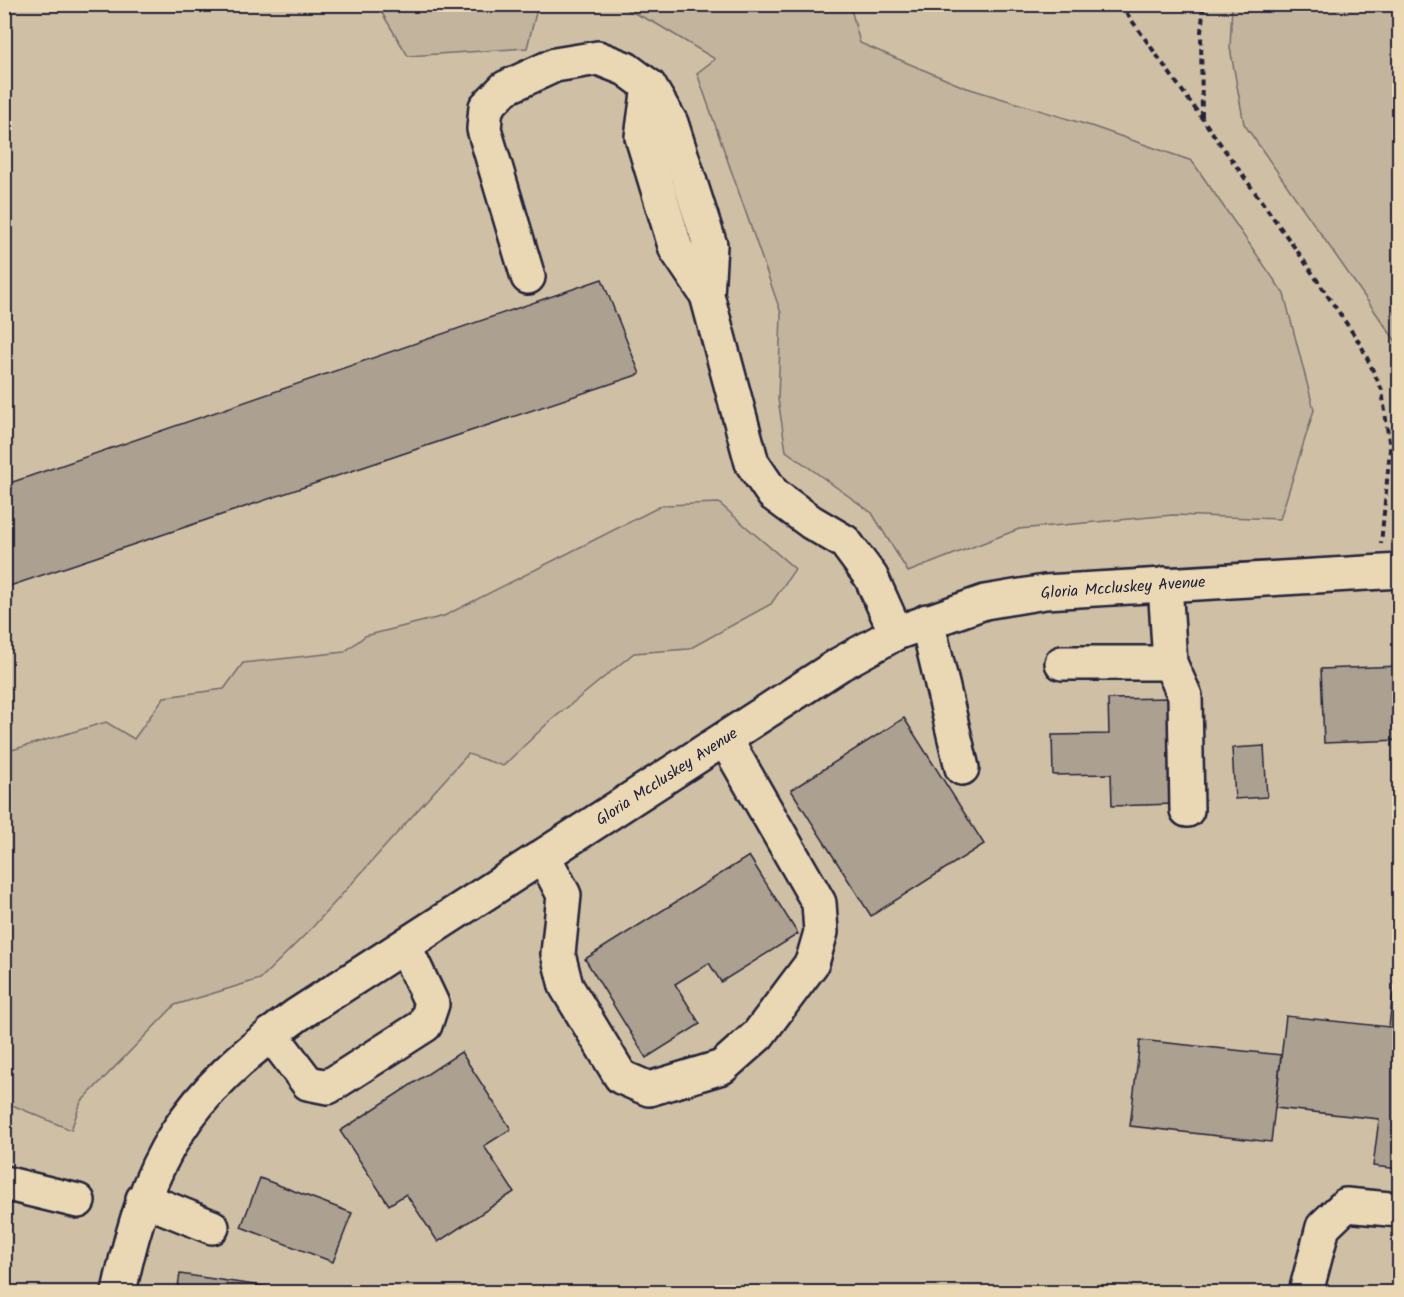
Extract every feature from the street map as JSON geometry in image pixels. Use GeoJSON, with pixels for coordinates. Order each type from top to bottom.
{"type":"FeatureCollection","features":[{"type":"Feature","properties":{"kind":"street"},"geometry":{"type":"LineString","coordinates":[[528,277],[484,129],[486,107],[505,88],[555,65],[598,58],[626,69],[649,86],[642,137],[676,249],[707,295],[752,463],[773,494],[811,522],[845,542],[871,577],[896,633]]}},
{"type":"Feature","properties":{"kind":"street","name":"Gloria Mccluskey Avenue"},"geometry":{"type":"LineString","coordinates":[[119,1293],[143,1199],[158,1163],[178,1128],[222,1076],[271,1034],[840,664],[896,633],[985,602],[1045,592],[1389,571]]}},
{"type":"Feature","properties":{"kind":"street"},"geometry":{"type":"LineString","coordinates":[[1165,584],[1170,663],[1185,696],[1187,810]]}},
{"type":"Feature","properties":{"kind":"street"},"geometry":{"type":"LineString","coordinates":[[927,621],[962,768]]}},
{"type":"Feature","properties":{"kind":"street"},"geometry":{"type":"LineString","coordinates":[[1062,663],[1170,663]]}},
{"type":"Feature","properties":{"kind":"street"},"geometry":{"type":"LineString","coordinates":[[544,857],[564,896],[558,954],[566,986],[621,1077],[649,1089],[722,1067],[758,1035],[812,963],[821,932],[819,903],[725,739]]}},
{"type":"Feature","properties":{"kind":"street"},"geometry":{"type":"LineString","coordinates":[[271,1034],[308,1083],[328,1087],[425,1025],[432,1004],[405,946]]}},
{"type":"Feature","properties":{"kind":"street"},"geometry":{"type":"LineString","coordinates":[[4,1183],[78,1201]]}},
{"type":"Feature","properties":{"kind":"street"},"geometry":{"type":"LineString","coordinates":[[143,1199],[212,1227]]}},
{"type":"Feature","properties":{"kind":"street"},"geometry":{"type":"LineString","coordinates":[[1306,1293],[1323,1227],[1346,1205],[1400,1210]]}},
{"type":"Feature","properties":{"kind":"path"},"geometry":{"type":"LineString","coordinates":[[1120,4],[1361,345],[1382,390],[1390,448],[1389,571]]}},
{"type":"Feature","properties":{"kind":"path"},"geometry":{"type":"LineString","coordinates":[[1202,117],[1201,32],[1204,4]]}},
{"type":"Feature","properties":{"kind":"shaded area"},"geometry":{"type":"Polygon","coordinates":[[[5,5],[377,5],[409,56],[527,48],[538,5],[617,5],[655,23],[715,59],[697,73],[781,313],[778,399],[848,495],[872,513],[908,572],[1019,529],[1173,515],[1279,519],[964,87],[860,43],[850,5],[1232,5],[1230,48],[1244,124],[1399,346],[1399,1292],[5,1292],[5,5]]]}},
{"type":"Feature","properties":{"kind":"shaded area"},"geometry":{"type":"Polygon","coordinates":[[[377,5],[538,5],[527,48],[408,56],[377,5]]]}},
{"type":"Feature","properties":{"kind":"shaded area"},"geometry":{"type":"Polygon","coordinates":[[[617,5],[850,5],[860,43],[964,87],[1091,126],[1192,161],[1284,294],[1314,410],[1280,519],[1173,515],[1019,529],[908,572],[872,513],[786,451],[778,399],[781,313],[697,73],[715,59],[655,23],[617,5]]]}},
{"type":"Feature","properties":{"kind":"shaded area"},"geometry":{"type":"Polygon","coordinates":[[[1232,5],[1398,5],[1399,346],[1244,124],[1230,48],[1232,5]]]}},
{"type":"Feature","properties":{"kind":"shaded area"},"geometry":{"type":"Polygon","coordinates":[[[719,503],[795,569],[771,604],[689,649],[634,653],[548,723],[503,766],[468,754],[311,929],[260,979],[175,1005],[81,1102],[71,1130],[5,1102],[5,752],[106,722],[134,739],[164,697],[224,689],[243,663],[344,652],[365,636],[444,616],[663,505],[719,503]]]}},
{"type":"Feature","properties":{"kind":"building"},"geometry":{"type":"Polygon","coordinates":[[[602,279],[640,374],[4,588],[4,485],[602,279]]]}},
{"type":"Feature","properties":{"kind":"building"},"geometry":{"type":"Polygon","coordinates":[[[1400,666],[1400,740],[1324,743],[1321,669],[1400,666]]]}},
{"type":"Feature","properties":{"kind":"building"},"geometry":{"type":"Polygon","coordinates":[[[1172,698],[1174,804],[1112,806],[1111,774],[1053,775],[1052,735],[1109,734],[1108,699],[1172,698]]]}},
{"type":"Feature","properties":{"kind":"building"},"geometry":{"type":"Polygon","coordinates":[[[904,718],[984,844],[871,916],[791,790],[904,718]]]}},
{"type":"Feature","properties":{"kind":"building"},"geometry":{"type":"Polygon","coordinates":[[[1264,746],[1267,797],[1235,799],[1232,748],[1264,746]]]}},
{"type":"Feature","properties":{"kind":"building"},"geometry":{"type":"Polygon","coordinates":[[[749,856],[798,934],[721,982],[709,963],[675,984],[700,1024],[646,1058],[585,959],[749,856]]]}},
{"type":"Feature","properties":{"kind":"building"},"geometry":{"type":"Polygon","coordinates":[[[1394,982],[1400,982],[1400,1169],[1373,1166],[1379,1119],[1275,1108],[1286,1016],[1389,1027],[1394,982]]]}},
{"type":"Feature","properties":{"kind":"building"},"geometry":{"type":"Polygon","coordinates":[[[1140,1040],[1281,1055],[1271,1142],[1130,1126],[1140,1040]]]}},
{"type":"Feature","properties":{"kind":"building"},"geometry":{"type":"Polygon","coordinates":[[[461,1052],[511,1129],[484,1146],[514,1192],[438,1242],[406,1194],[389,1205],[340,1131],[461,1052]]]}},
{"type":"Feature","properties":{"kind":"building"},"geometry":{"type":"Polygon","coordinates":[[[260,1178],[352,1213],[333,1262],[241,1227],[260,1178]]]}},
{"type":"Feature","properties":{"kind":"building"},"geometry":{"type":"Polygon","coordinates":[[[180,1274],[303,1292],[177,1292],[180,1274]]]}}]}
